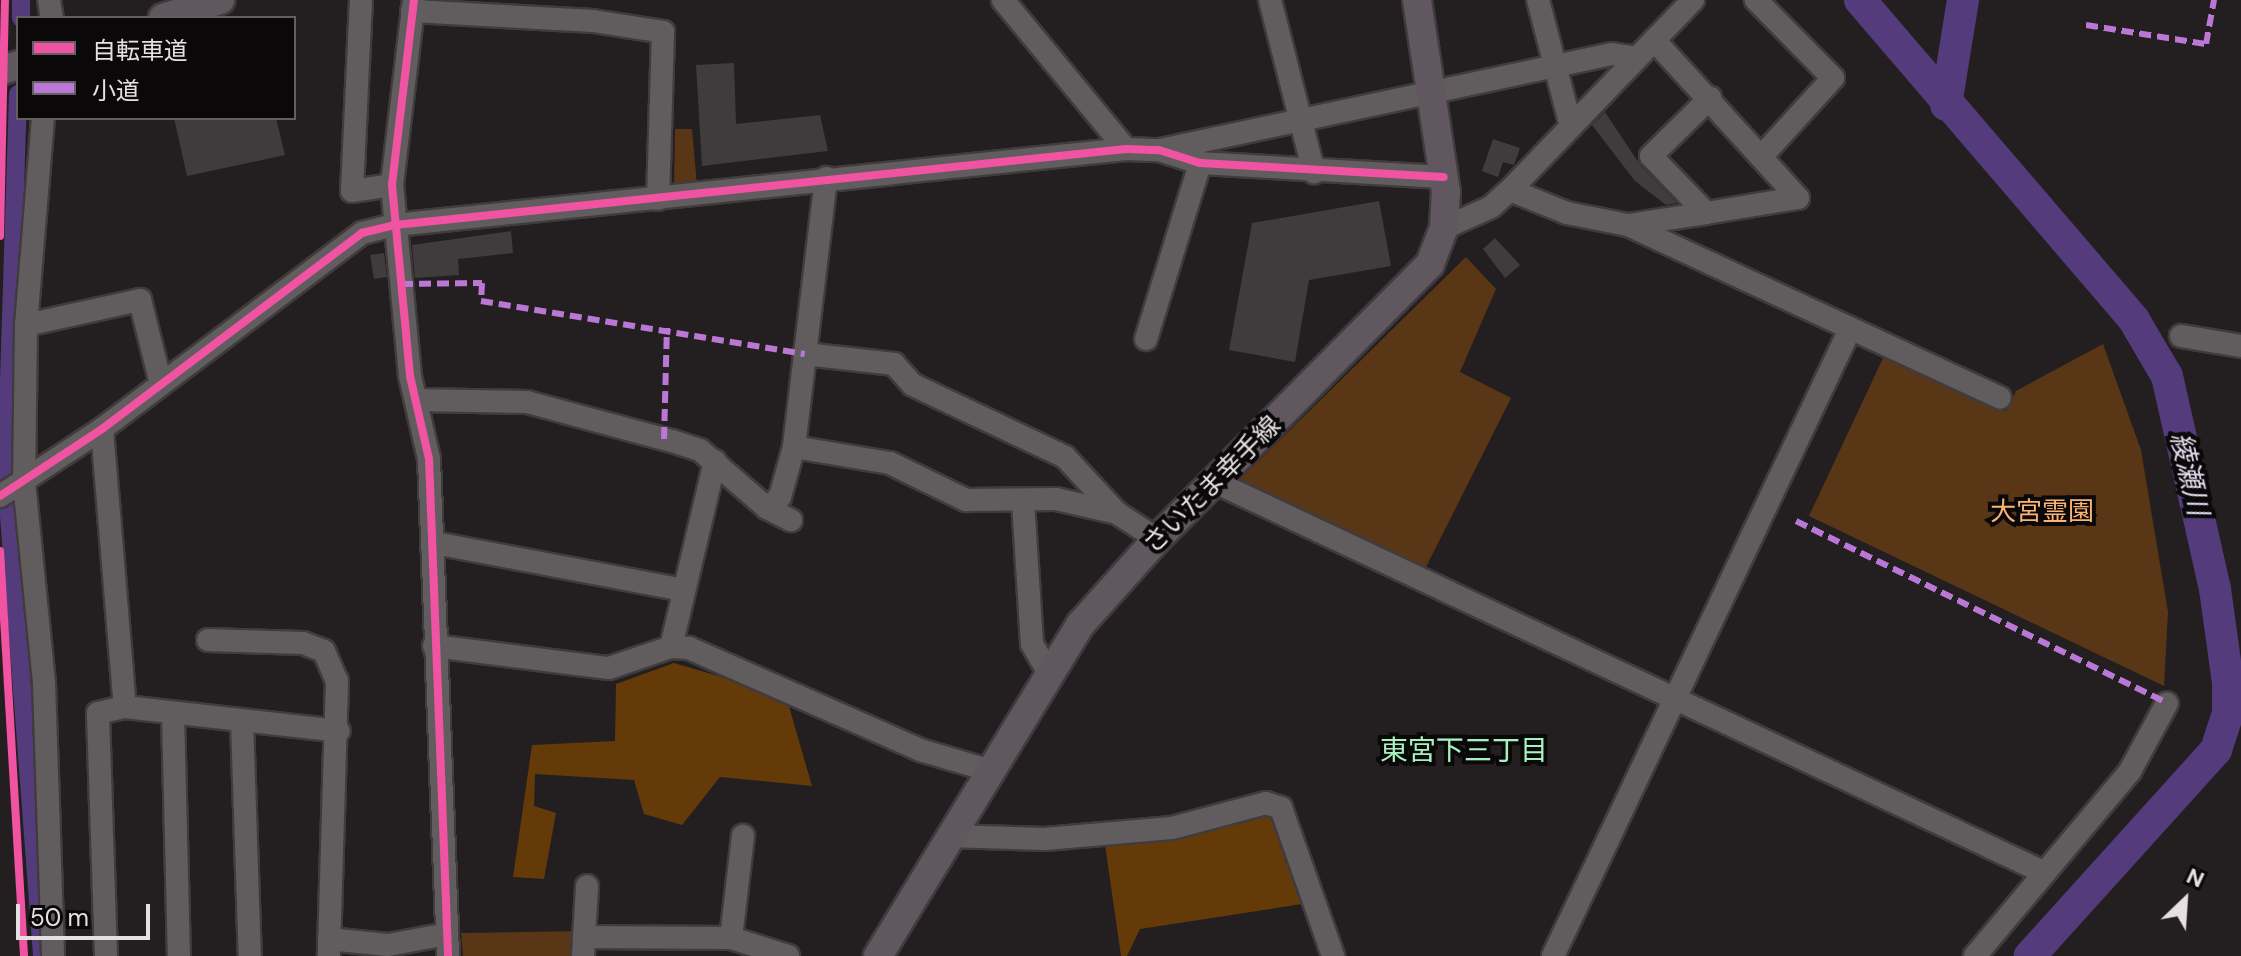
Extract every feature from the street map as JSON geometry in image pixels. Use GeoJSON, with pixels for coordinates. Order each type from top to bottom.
{"type":"FeatureCollection","features":[{"type":"Feature","properties":{"kind":"main road"},"geometry":{"type":"LineString","coordinates":[[169,16],[220,0]]}},
{"type":"Feature","properties":{"kind":"main road","name":"さいたま幸手線"},"geometry":{"type":"LineString","coordinates":[[878,956],[988,770],[1081,624],[1157,539],[1404,296],[1430,264],[1444,228],[1444,177],[1417,0]]}},
{"type":"Feature","properties":{"kind":"street"},"geometry":{"type":"LineString","coordinates":[[361,0],[352,191],[392,185]]}},
{"type":"Feature","properties":{"kind":"street"},"geometry":{"type":"LineString","coordinates":[[1003,0],[1022,10],[1126,149]]}},
{"type":"Feature","properties":{"kind":"street"},"geometry":{"type":"LineString","coordinates":[[1270,0],[1314,172]]}},
{"type":"Feature","properties":{"kind":"street"},"geometry":{"type":"LineString","coordinates":[[1538,0],[1571,127]]}},
{"type":"Feature","properties":{"kind":"street"},"geometry":{"type":"LineString","coordinates":[[1444,228],[1491,207],[1510,190],[1693,0]]}},
{"type":"Feature","properties":{"kind":"street"},"geometry":{"type":"LineString","coordinates":[[1756,0],[1833,78],[1761,157]]}},
{"type":"Feature","properties":{"kind":"street"},"geometry":{"type":"LineString","coordinates":[[208,640],[303,643],[324,651],[337,681],[339,731],[329,948],[448,945],[434,646],[435,543],[429,459],[416,400],[392,185],[413,5],[593,10],[663,32],[658,199]]}},
{"type":"Feature","properties":{"kind":"street"},"geometry":{"type":"LineString","coordinates":[[1628,225],[1798,198],[1654,40]]}},
{"type":"Feature","properties":{"kind":"street"},"geometry":{"type":"LineString","coordinates":[[0,496],[102,429],[362,233],[395,225],[658,199],[826,178],[1126,149],[1159,150],[1612,54],[1637,58]]}},
{"type":"Feature","properties":{"kind":"street"},"geometry":{"type":"LineString","coordinates":[[1706,213],[1651,156],[1710,98]]}},
{"type":"Feature","properties":{"kind":"street"},"geometry":{"type":"LineString","coordinates":[[43,120],[26,325],[24,482],[44,683],[53,956]]}},
{"type":"Feature","properties":{"kind":"street"},"geometry":{"type":"LineString","coordinates":[[1159,150],[1200,163],[1314,172],[1444,177]]}},
{"type":"Feature","properties":{"kind":"street"},"geometry":{"type":"LineString","coordinates":[[1146,339],[1200,163]]}},
{"type":"Feature","properties":{"kind":"street"},"geometry":{"type":"LineString","coordinates":[[767,508],[780,497],[794,447],[826,178]]}},
{"type":"Feature","properties":{"kind":"street"},"geometry":{"type":"LineString","coordinates":[[1510,190],[1567,213],[1628,225],[2000,398]]}},
{"type":"Feature","properties":{"kind":"street"},"geometry":{"type":"LineString","coordinates":[[26,325],[140,300],[161,384]]}},
{"type":"Feature","properties":{"kind":"street"},"geometry":{"type":"LineString","coordinates":[[1553,956],[1850,329]]}},
{"type":"Feature","properties":{"kind":"street"},"geometry":{"type":"LineString","coordinates":[[2181,336],[2241,346]]}},
{"type":"Feature","properties":{"kind":"street"},"geometry":{"type":"LineString","coordinates":[[805,354],[894,364],[913,385],[1065,457],[1117,513],[1157,539]]}},
{"type":"Feature","properties":{"kind":"street"},"geometry":{"type":"LineString","coordinates":[[416,400],[527,402],[672,441],[715,461],[767,508],[791,520]]}},
{"type":"Feature","properties":{"kind":"street"},"geometry":{"type":"LineString","coordinates":[[102,429],[125,707]]}},
{"type":"Feature","properties":{"kind":"street"},"geometry":{"type":"LineString","coordinates":[[794,447],[890,463],[966,500],[1056,499],[1117,513]]}},
{"type":"Feature","properties":{"kind":"street"},"geometry":{"type":"LineString","coordinates":[[671,647],[715,461]]}},
{"type":"Feature","properties":{"kind":"street"},"geometry":{"type":"LineString","coordinates":[[1215,482],[2045,873]]}},
{"type":"Feature","properties":{"kind":"street"},"geometry":{"type":"LineString","coordinates":[[1023,501],[1032,644],[1048,672]]}},
{"type":"Feature","properties":{"kind":"street"},"geometry":{"type":"LineString","coordinates":[[435,543],[683,590]]}},
{"type":"Feature","properties":{"kind":"street"},"geometry":{"type":"LineString","coordinates":[[434,646],[609,668],[671,647],[689,648],[920,750],[988,770]]}},
{"type":"Feature","properties":{"kind":"street"},"geometry":{"type":"LineString","coordinates":[[1975,956],[2130,771],[2167,703]]}},
{"type":"Feature","properties":{"kind":"street"},"geometry":{"type":"LineString","coordinates":[[106,956],[98,713],[125,707],[339,731]]}},
{"type":"Feature","properties":{"kind":"street"},"geometry":{"type":"LineString","coordinates":[[173,714],[179,956]]}},
{"type":"Feature","properties":{"kind":"street"},"geometry":{"type":"LineString","coordinates":[[242,721],[250,956]]}},
{"type":"Feature","properties":{"kind":"street"},"geometry":{"type":"LineString","coordinates":[[949,836],[1045,839],[1172,828],[1274,806],[1281,808],[1333,956]]}},
{"type":"Feature","properties":{"kind":"street"},"geometry":{"type":"LineString","coordinates":[[731,938],[743,836]]}},
{"type":"Feature","properties":{"kind":"street"},"geometry":{"type":"LineString","coordinates":[[587,886],[583,946],[731,938],[788,956]]}},
{"type":"Feature","properties":{"kind":"green space"},"geometry":{"type":"Polygon","coordinates":[[[675,129],[692,129],[697,186],[674,186],[675,129]]]}},
{"type":"Feature","properties":{"kind":"green space"},"geometry":{"type":"Polygon","coordinates":[[[1466,257],[1496,289],[1460,372],[1511,398],[1425,569],[1237,482],[1466,257]]]}},
{"type":"Feature","properties":{"kind":"green space","name":"大宮霊園"},"geometry":{"type":"Polygon","coordinates":[[[2103,344],[2141,450],[2168,612],[2164,686],[1809,516],[1884,356],[2006,411],[2016,391],[2103,344]]]}},
{"type":"Feature","properties":{"kind":"green space"},"geometry":{"type":"Polygon","coordinates":[[[582,931],[580,956],[463,956],[461,933],[582,931]]]}},
{"type":"Feature","properties":{"kind":"shaded area"},"geometry":{"type":"Polygon","coordinates":[[[674,663],[786,696],[812,786],[720,777],[682,825],[644,814],[634,780],[535,774],[534,806],[556,813],[544,879],[513,877],[532,745],[615,741],[616,684],[674,663]]]}},
{"type":"Feature","properties":{"kind":"shaded area"},"geometry":{"type":"Polygon","coordinates":[[[1270,815],[1302,904],[1140,929],[1127,956],[1121,956],[1105,845],[1270,815]]]}},
{"type":"Feature","properties":{"kind":"building"},"geometry":{"type":"Polygon","coordinates":[[[734,63],[736,124],[820,115],[828,151],[702,166],[696,65],[734,63]]]}},
{"type":"Feature","properties":{"kind":"building"},"geometry":{"type":"Polygon","coordinates":[[[1605,112],[1641,166],[1677,203],[1666,205],[1635,181],[1592,125],[1605,112]]]}},
{"type":"Feature","properties":{"kind":"building"},"geometry":{"type":"Polygon","coordinates":[[[174,120],[276,120],[285,155],[187,176],[174,120]]]}},
{"type":"Feature","properties":{"kind":"building"},"geometry":{"type":"Polygon","coordinates":[[[1493,139],[1520,148],[1514,165],[1503,162],[1498,177],[1482,171],[1493,139]]]}},
{"type":"Feature","properties":{"kind":"building"},"geometry":{"type":"Polygon","coordinates":[[[1379,201],[1391,266],[1309,280],[1295,362],[1229,350],[1252,223],[1379,201]]]}},
{"type":"Feature","properties":{"kind":"building"},"geometry":{"type":"Polygon","coordinates":[[[511,231],[513,253],[458,259],[459,275],[415,278],[412,245],[511,231]]]}},
{"type":"Feature","properties":{"kind":"building"},"geometry":{"type":"Polygon","coordinates":[[[1495,238],[1520,265],[1505,278],[1483,249],[1495,238]]]}},
{"type":"Feature","properties":{"kind":"building"},"geometry":{"type":"Polygon","coordinates":[[[384,253],[387,277],[374,279],[370,255],[384,253]]]}},
{"type":"Feature","properties":{"kind":"waterway"},"geometry":{"type":"LineString","coordinates":[[21,0],[21,16]]}},
{"type":"Feature","properties":{"kind":"waterway","name":"綾瀬川"},"geometry":{"type":"LineString","coordinates":[[1860,0],[2134,320],[2167,376],[2215,589],[2228,683],[2228,713],[2216,750],[2030,956]]}},
{"type":"Feature","properties":{"kind":"waterway","name":"綾瀬川"},"geometry":{"type":"LineString","coordinates":[[1946,105],[1963,0]]}},
{"type":"Feature","properties":{"kind":"waterway"},"geometry":{"type":"LineString","coordinates":[[17,120],[6,476],[42,956]]}},
{"type":"Feature","properties":{"kind":"marked path"},"geometry":{"type":"LineString","coordinates":[[2086,25],[2206,44],[2214,0]]}},
{"type":"Feature","properties":{"kind":"marked path"},"geometry":{"type":"LineString","coordinates":[[401,284],[482,283],[481,301],[805,354]]}},
{"type":"Feature","properties":{"kind":"marked path"},"geometry":{"type":"LineString","coordinates":[[664,439],[667,328]]}},
{"type":"Feature","properties":{"kind":"marked path"},"geometry":{"type":"LineString","coordinates":[[1796,521],[2167,703]]}},
{"type":"Feature","properties":{"kind":"cycle path"},"geometry":{"type":"LineString","coordinates":[[0,236],[5,0]]}},
{"type":"Feature","properties":{"kind":"cycle path"},"geometry":{"type":"LineString","coordinates":[[414,0],[392,185],[410,376],[429,459],[448,956]]}},
{"type":"Feature","properties":{"kind":"cycle path"},"geometry":{"type":"LineString","coordinates":[[0,496],[102,429],[362,233],[395,225],[1126,149],[1159,150],[1200,163],[1444,177]]}},
{"type":"Feature","properties":{"kind":"cycle path"},"geometry":{"type":"LineString","coordinates":[[0,551],[24,956]]}},
{"type":"Feature","properties":{"kind":"district","name":"東宮下三丁目"},"geometry":{"type":"Point","coordinates":[1464,751]}}]}
